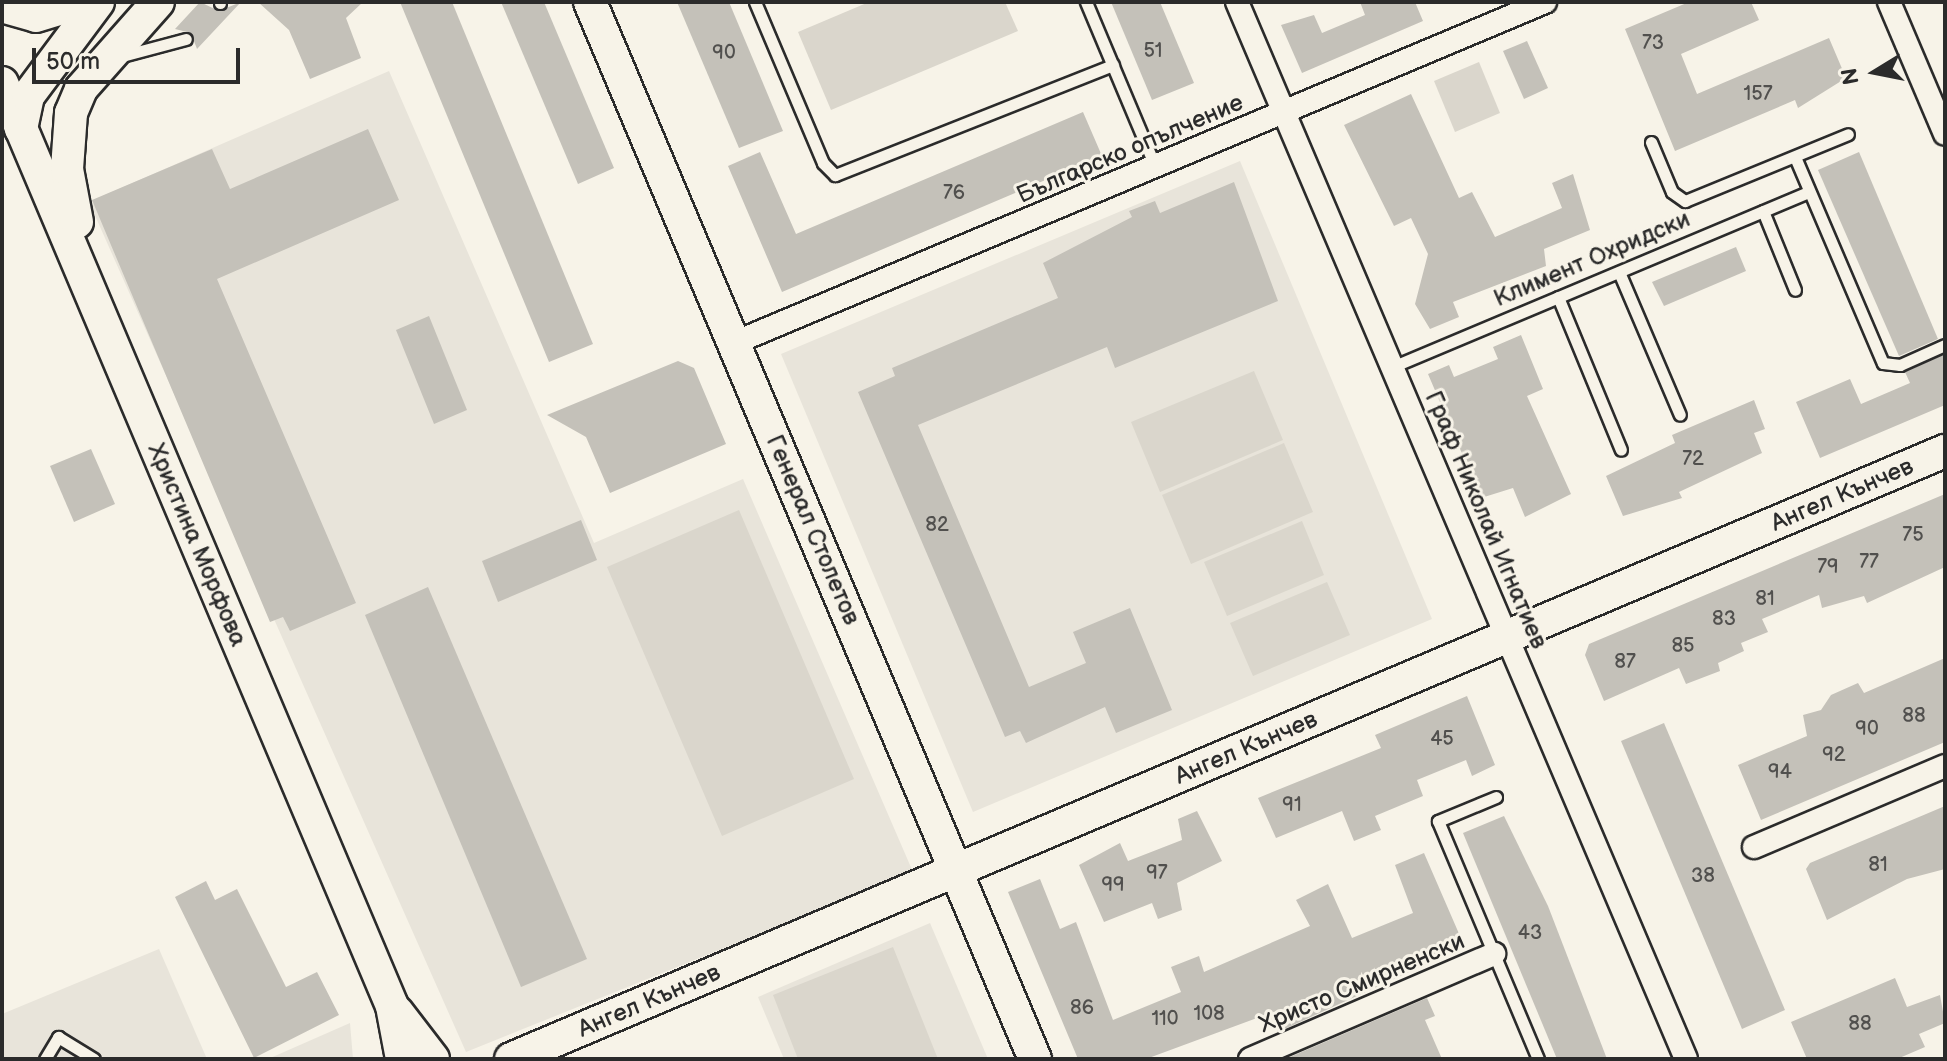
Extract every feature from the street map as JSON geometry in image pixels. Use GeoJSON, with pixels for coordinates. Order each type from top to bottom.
{"type":"FeatureCollection","features":[{"type":"Feature","properties":{"kind":"street"},"geometry":{"type":"LineString","coordinates":[[2,6],[36,16],[82,2]]}},
{"type":"Feature","properties":{"kind":"street"},"geometry":{"type":"LineString","coordinates":[[21,129],[34,86],[98,2]]}},
{"type":"Feature","properties":{"kind":"street"},"geometry":{"type":"LineString","coordinates":[[99,314],[67,169],[71,113],[98,69],[158,2]]}},
{"type":"Feature","properties":{"kind":"street","name":"Генерал Столетов"},"geometry":{"type":"LineString","coordinates":[[590,2],[1035,1059]]}},
{"type":"Feature","properties":{"kind":"street","name":"Граф Николай Игнатиев"},"geometry":{"type":"LineString","coordinates":[[1237,2],[1686,1059]]}},
{"type":"Feature","properties":{"kind":"street","name":"Българско опълчение"},"geometry":{"type":"LineString","coordinates":[[734,343],[1545,2]]}},
{"type":"Feature","properties":{"kind":"street"},"geometry":{"type":"LineString","coordinates":[[1889,2],[1945,134]]}},
{"type":"Feature","properties":{"kind":"street"},"geometry":{"type":"LineString","coordinates":[[2,74],[34,86],[98,69]]}},
{"type":"Feature","properties":{"kind":"street","name":"Христина Морфова"},"geometry":{"type":"LineString","coordinates":[[2,83],[392,1006],[402,1059]]}},
{"type":"Feature","properties":{"kind":"street","name":"Ангел Кънчев"},"geometry":{"type":"LineString","coordinates":[[511,1059],[539,1052],[956,871],[1945,451]]}},
{"type":"Feature","properties":{"kind":"street"},"geometry":{"type":"LineString","coordinates":[[1754,847],[1945,766]]}},
{"type":"Feature","properties":{"kind":"street","name":"Христо Смирненски"},"geometry":{"type":"LineString","coordinates":[[1250,1059],[1494,954]]}},
{"type":"Feature","properties":{"kind":"street","name":"Христина Морфова"},"geometry":{"type":"LineString","coordinates":[[392,1006],[433,1059]]}},
{"type":"Feature","properties":{"kind":"lane"},"geometry":{"type":"LineString","coordinates":[[755,2],[823,163],[835,175],[1113,65]]}},
{"type":"Feature","properties":{"kind":"lane"},"geometry":{"type":"LineString","coordinates":[[1086,2],[1155,166]]}},
{"type":"Feature","properties":{"kind":"lane"},"geometry":{"type":"LineString","coordinates":[[98,69],[186,39]]}},
{"type":"Feature","properties":{"kind":"lane"},"geometry":{"type":"LineString","coordinates":[[1651,142],[1672,192],[1685,201],[1848,134]]}},
{"type":"Feature","properties":{"kind":"lane"},"geometry":{"type":"LineString","coordinates":[[1795,157],[1883,363],[1900,365],[1945,345]]}},
{"type":"Feature","properties":{"kind":"lane","name":"Климент Охридски"},"geometry":{"type":"LineString","coordinates":[[1392,367],[1809,192]]}},
{"type":"Feature","properties":{"kind":"lane"},"geometry":{"type":"LineString","coordinates":[[1763,211],[1795,290]]}},
{"type":"Feature","properties":{"kind":"lane"},"geometry":{"type":"LineString","coordinates":[[1619,272],[1680,415]]}},
{"type":"Feature","properties":{"kind":"lane"},"geometry":{"type":"LineString","coordinates":[[1558,297],[1621,450]]}},
{"type":"Feature","properties":{"kind":"lane"},"geometry":{"type":"LineString","coordinates":[[1496,797],[1438,821],[1538,1059]]}},
{"type":"Feature","properties":{"kind":"lane"},"geometry":{"type":"LineString","coordinates":[[45,1059],[58,1037],[94,1059]]}},
{"type":"Feature","properties":{"kind":"shaded area"},"geometry":{"type":"Polygon","coordinates":[[[869,2],[1005,2],[1018,31],[831,110],[798,32],[869,2]]]}},
{"type":"Feature","properties":{"kind":"shaded area"},"geometry":{"type":"Polygon","coordinates":[[[1479,62],[1500,113],[1455,132],[1434,81],[1479,62]]]}},
{"type":"Feature","properties":{"kind":"shaded area"},"geometry":{"type":"Polygon","coordinates":[[[389,71],[594,543],[743,479],[913,872],[466,1052],[89,202],[389,71]]]}},
{"type":"Feature","properties":{"kind":"shaded area"},"geometry":{"type":"Polygon","coordinates":[[[1240,161],[1432,619],[973,812],[781,354],[1240,161]]]}},
{"type":"Feature","properties":{"kind":"shaded area"},"geometry":{"type":"Polygon","coordinates":[[[1254,371],[1283,440],[1160,492],[1131,422],[1254,371]]]}},
{"type":"Feature","properties":{"kind":"shaded area"},"geometry":{"type":"Polygon","coordinates":[[[1284,443],[1313,512],[1191,564],[1162,495],[1284,443]]]}},
{"type":"Feature","properties":{"kind":"shaded area"},"geometry":{"type":"Polygon","coordinates":[[[739,510],[854,779],[722,836],[607,567],[739,510]]]}},
{"type":"Feature","properties":{"kind":"shaded area"},"geometry":{"type":"Polygon","coordinates":[[[1302,521],[1324,575],[1227,616],[1204,562],[1302,521]]]}},
{"type":"Feature","properties":{"kind":"shaded area"},"geometry":{"type":"Polygon","coordinates":[[[1327,582],[1350,635],[1253,676],[1230,623],[1327,582]]]}},
{"type":"Feature","properties":{"kind":"shaded area"},"geometry":{"type":"Polygon","coordinates":[[[930,923],[988,1059],[784,1059],[758,997],[930,923]]]}},
{"type":"Feature","properties":{"kind":"shaded area"},"geometry":{"type":"Polygon","coordinates":[[[893,947],[938,1059],[798,1059],[773,995],[893,947]]]}},
{"type":"Feature","properties":{"kind":"shaded area"},"geometry":{"type":"Polygon","coordinates":[[[159,949],[207,1059],[2,1059],[2,1014],[159,949]]]}},
{"type":"Feature","properties":{"kind":"shaded area"},"geometry":{"type":"Polygon","coordinates":[[[350,1023],[353,1059],[268,1059],[350,1023]]]}},
{"type":"Feature","properties":{"kind":"building"},"geometry":{"type":"Polygon","coordinates":[[[200,2],[219,11],[241,2],[197,49],[191,33],[175,29],[200,2]]]}},
{"type":"Feature","properties":{"kind":"building"},"geometry":{"type":"Polygon","coordinates":[[[258,2],[363,2],[346,18],[361,58],[310,79],[289,30],[258,2]]]}},
{"type":"Feature","properties":{"kind":"building"},"geometry":{"type":"Polygon","coordinates":[[[400,2],[452,2],[593,344],[549,362],[400,2]]]}},
{"type":"Feature","properties":{"kind":"building"},"geometry":{"type":"Polygon","coordinates":[[[501,2],[544,2],[614,168],[578,184],[501,2]]]}},
{"type":"Feature","properties":{"kind":"building"},"geometry":{"type":"Polygon","coordinates":[[[677,2],[729,2],[783,131],[739,148],[677,2]]]}},
{"type":"Feature","properties":{"kind":"building"},"geometry":{"type":"Polygon","coordinates":[[[1111,2],[1160,2],[1194,83],[1152,100],[1111,2]]]}},
{"type":"Feature","properties":{"kind":"building"},"geometry":{"type":"Polygon","coordinates":[[[1360,2],[1415,2],[1423,21],[1302,73],[1281,25],[1314,15],[1322,33],[1365,15],[1360,2]]]}},
{"type":"Feature","properties":{"kind":"building"},"geometry":{"type":"Polygon","coordinates":[[[1689,2],[1751,2],[1759,20],[1681,54],[1697,94],[1829,38],[1846,78],[1798,108],[1795,100],[1675,151],[1625,29],[1689,2]]]}},
{"type":"Feature","properties":{"kind":"building"},"geometry":{"type":"Polygon","coordinates":[[[1527,41],[1548,88],[1524,99],[1503,51],[1527,41]]]}},
{"type":"Feature","properties":{"kind":"building"},"geometry":{"type":"Polygon","coordinates":[[[1411,94],[1459,198],[1472,192],[1495,237],[1562,208],[1552,183],[1573,174],[1590,230],[1544,249],[1546,266],[1453,302],[1459,317],[1430,329],[1415,304],[1428,254],[1411,218],[1394,226],[1344,125],[1411,94]]]}},
{"type":"Feature","properties":{"kind":"building"},"geometry":{"type":"Polygon","coordinates":[[[1083,112],[1102,156],[782,292],[728,166],[760,152],[796,234],[1083,112]]]}},
{"type":"Feature","properties":{"kind":"building"},"geometry":{"type":"Polygon","coordinates":[[[368,129],[399,200],[217,279],[356,603],[290,631],[283,617],[270,622],[92,200],[212,149],[230,189],[368,129]]]}},
{"type":"Feature","properties":{"kind":"building"},"geometry":{"type":"Polygon","coordinates":[[[1859,152],[1938,339],[1899,356],[1818,170],[1859,152]]]}},
{"type":"Feature","properties":{"kind":"building"},"geometry":{"type":"Polygon","coordinates":[[[1234,182],[1278,301],[1115,368],[1107,347],[918,425],[1029,687],[1086,663],[1073,632],[1130,608],[1172,710],[1116,733],[1105,707],[1026,743],[1020,731],[1005,737],[858,392],[895,376],[892,368],[1058,298],[1043,263],[1132,217],[1129,211],[1155,201],[1160,213],[1234,182]]]}},
{"type":"Feature","properties":{"kind":"building"},"geometry":{"type":"Polygon","coordinates":[[[1736,247],[1746,271],[1664,306],[1652,282],[1736,247]]]}},
{"type":"Feature","properties":{"kind":"building"},"geometry":{"type":"Polygon","coordinates":[[[429,316],[467,410],[434,424],[396,330],[429,316]]]}},
{"type":"Feature","properties":{"kind":"building"},"geometry":{"type":"Polygon","coordinates":[[[1521,335],[1543,389],[1527,396],[1571,494],[1525,517],[1513,488],[1481,498],[1428,374],[1449,365],[1454,377],[1498,359],[1493,347],[1521,335]]]}},
{"type":"Feature","properties":{"kind":"building"},"geometry":{"type":"Polygon","coordinates":[[[1945,354],[1945,405],[1820,458],[1796,402],[1850,379],[1861,404],[1910,383],[1905,372],[1945,354]]]}},
{"type":"Feature","properties":{"kind":"building"},"geometry":{"type":"Polygon","coordinates":[[[678,361],[694,368],[726,444],[610,493],[586,437],[547,415],[678,361]]]}},
{"type":"Feature","properties":{"kind":"building"},"geometry":{"type":"Polygon","coordinates":[[[1754,400],[1765,429],[1754,433],[1762,453],[1679,492],[1682,498],[1623,516],[1606,476],[1675,443],[1672,435],[1754,400]]]}},
{"type":"Feature","properties":{"kind":"building"},"geometry":{"type":"Polygon","coordinates":[[[91,449],[115,504],[74,522],[50,466],[91,449]]]}},
{"type":"Feature","properties":{"kind":"building"},"geometry":{"type":"Polygon","coordinates":[[[1945,494],[1945,567],[1867,603],[1864,596],[1822,608],[1819,595],[1762,619],[1768,632],[1741,643],[1744,651],[1718,663],[1720,671],[1686,684],[1679,668],[1604,701],[1585,655],[1589,644],[1945,494]]]}},
{"type":"Feature","properties":{"kind":"building"},"geometry":{"type":"Polygon","coordinates":[[[581,520],[597,560],[498,602],[482,561],[581,520]]]}},
{"type":"Feature","properties":{"kind":"building"},"geometry":{"type":"Polygon","coordinates":[[[428,587],[587,959],[521,987],[365,615],[428,587]]]}},
{"type":"Feature","properties":{"kind":"building"},"geometry":{"type":"Polygon","coordinates":[[[1945,658],[1945,742],[1761,820],[1738,765],[1807,736],[1803,715],[1821,710],[1831,695],[1858,683],[1864,693],[1945,658]]]}},
{"type":"Feature","properties":{"kind":"building"},"geometry":{"type":"Polygon","coordinates":[[[1467,696],[1495,765],[1472,776],[1466,760],[1417,780],[1423,796],[1375,816],[1381,830],[1354,841],[1342,811],[1276,838],[1258,798],[1381,748],[1375,735],[1467,696]]]}},
{"type":"Feature","properties":{"kind":"building"},"geometry":{"type":"Polygon","coordinates":[[[1664,723],[1785,1010],[1742,1029],[1621,741],[1664,723]]]}},
{"type":"Feature","properties":{"kind":"building"},"geometry":{"type":"Polygon","coordinates":[[[1945,806],[1945,869],[1907,879],[1827,920],[1806,869],[1810,863],[1945,806]]]}},
{"type":"Feature","properties":{"kind":"building"},"geometry":{"type":"Polygon","coordinates":[[[1197,811],[1222,861],[1177,883],[1182,910],[1158,919],[1152,903],[1104,922],[1079,865],[1120,843],[1128,861],[1182,840],[1178,819],[1197,811]]]}},
{"type":"Feature","properties":{"kind":"building"},"geometry":{"type":"Polygon","coordinates":[[[1504,816],[1548,906],[1607,1059],[1557,1059],[1463,833],[1504,816]]]}},
{"type":"Feature","properties":{"kind":"building"},"geometry":{"type":"Polygon","coordinates":[[[1424,853],[1460,936],[1453,952],[1278,1032],[1271,1018],[1257,1018],[1146,1059],[1078,1059],[1008,892],[1040,879],[1060,929],[1076,922],[1113,1020],[1181,992],[1171,967],[1199,956],[1204,972],[1310,926],[1296,900],[1328,884],[1352,938],[1413,913],[1395,865],[1424,853]]]}},
{"type":"Feature","properties":{"kind":"building"},"geometry":{"type":"Polygon","coordinates":[[[206,881],[215,900],[237,889],[286,987],[317,972],[339,1015],[254,1058],[175,897],[206,881]]]}},
{"type":"Feature","properties":{"kind":"building"},"geometry":{"type":"Polygon","coordinates":[[[1895,978],[1907,1007],[1940,995],[1945,1023],[1919,1034],[1925,1047],[1897,1059],[1807,1059],[1791,1022],[1895,978]]]}},
{"type":"Feature","properties":{"kind":"building"},"geometry":{"type":"Polygon","coordinates":[[[1427,998],[1435,1016],[1425,1020],[1442,1059],[1290,1057],[1427,998]]]}}]}
